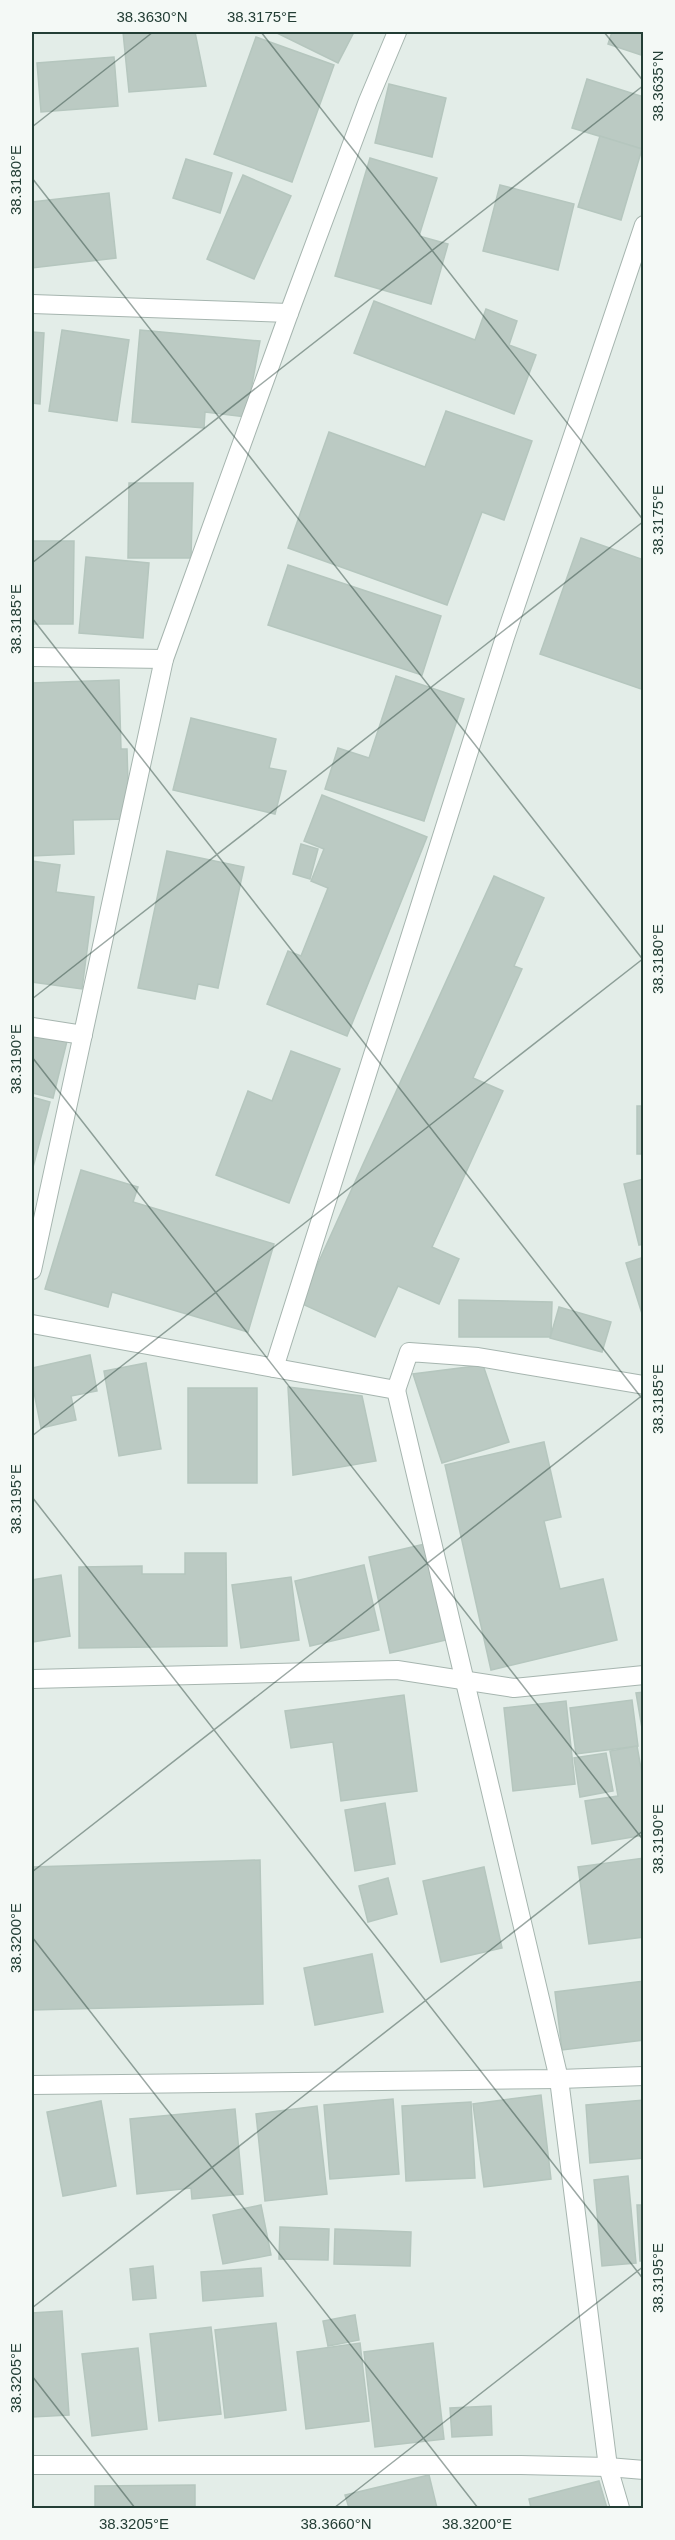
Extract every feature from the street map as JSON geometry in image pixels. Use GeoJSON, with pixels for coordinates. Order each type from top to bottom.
{"type":"FeatureCollection","features":[{"type":"Feature","properties":{"kind":"street"},"geometry":{"type":"LineString","coordinates":[[32,1270],[164,659],[289,313],[368,101],[397,32]]}},
{"type":"Feature","properties":{"kind":"street"},"geometry":{"type":"LineString","coordinates":[[274,1368],[505,637],[644,225]]}},
{"type":"Feature","properties":{"kind":"street"},"geometry":{"type":"LineString","coordinates":[[32,304],[289,313]]}},
{"type":"Feature","properties":{"kind":"street"},"geometry":{"type":"LineString","coordinates":[[32,657],[164,659]]}},
{"type":"Feature","properties":{"kind":"street"},"geometry":{"type":"LineString","coordinates":[[32,1027],[82,1035]]}},
{"type":"Feature","properties":{"kind":"street"},"geometry":{"type":"LineString","coordinates":[[32,1323],[396,1390]]}},
{"type":"Feature","properties":{"kind":"street"},"geometry":{"type":"LineString","coordinates":[[620,2508],[608,2467],[559,2079],[396,1390],[409,1352],[478,1357],[644,1385]]}},
{"type":"Feature","properties":{"kind":"street"},"geometry":{"type":"LineString","coordinates":[[32,1679],[397,1670],[514,1688],[644,1675]]}},
{"type":"Feature","properties":{"kind":"street"},"geometry":{"type":"LineString","coordinates":[[32,2085],[644,2076]]}},
{"type":"Feature","properties":{"kind":"street"},"geometry":{"type":"LineString","coordinates":[[32,2465],[608,2467],[644,2470]]}},
{"type":"Feature","properties":{"kind":"building"},"geometry":{"type":"Polygon","coordinates":[[[123,32],[195,32],[206,86],[129,92],[123,32]]]}},
{"type":"Feature","properties":{"kind":"building"},"geometry":{"type":"Polygon","coordinates":[[[275,32],[354,32],[338,63],[275,32]]]}},
{"type":"Feature","properties":{"kind":"building"},"geometry":{"type":"Polygon","coordinates":[[[612,32],[644,32],[644,56],[608,44],[612,32]]]}},
{"type":"Feature","properties":{"kind":"building"},"geometry":{"type":"Polygon","coordinates":[[[256,37],[334,65],[292,182],[214,154],[256,37]]]}},
{"type":"Feature","properties":{"kind":"building"},"geometry":{"type":"Polygon","coordinates":[[[114,57],[118,106],[41,112],[37,63],[114,57]]]}},
{"type":"Feature","properties":{"kind":"building"},"geometry":{"type":"Polygon","coordinates":[[[587,79],[644,97],[642,149],[572,128],[587,79]]]}},
{"type":"Feature","properties":{"kind":"building"},"geometry":{"type":"Polygon","coordinates":[[[389,84],[446,98],[432,157],[375,143],[389,84]]]}},
{"type":"Feature","properties":{"kind":"building"},"geometry":{"type":"Polygon","coordinates":[[[600,136],[642,149],[621,220],[578,207],[600,136]]]}},
{"type":"Feature","properties":{"kind":"building"},"geometry":{"type":"Polygon","coordinates":[[[370,158],[437,178],[419,236],[448,244],[431,304],[335,276],[370,158]]]}},
{"type":"Feature","properties":{"kind":"building"},"geometry":{"type":"Polygon","coordinates":[[[186,159],[232,173],[220,213],[173,198],[186,159]]]}},
{"type":"Feature","properties":{"kind":"building"},"geometry":{"type":"Polygon","coordinates":[[[243,175],[291,196],[254,279],[207,259],[243,175]]]}},
{"type":"Feature","properties":{"kind":"building"},"geometry":{"type":"Polygon","coordinates":[[[500,185],[574,204],[558,270],[483,251],[500,185]]]}},
{"type":"Feature","properties":{"kind":"building"},"geometry":{"type":"Polygon","coordinates":[[[109,193],[116,258],[32,268],[32,202],[109,193]]]}},
{"type":"Feature","properties":{"kind":"building"},"geometry":{"type":"Polygon","coordinates":[[[374,301],[475,340],[486,309],[517,321],[509,345],[536,355],[514,414],[354,353],[374,301]]]}},
{"type":"Feature","properties":{"kind":"building"},"geometry":{"type":"Polygon","coordinates":[[[62,330],[129,340],[117,421],[49,411],[62,330]]]}},
{"type":"Feature","properties":{"kind":"building"},"geometry":{"type":"Polygon","coordinates":[[[140,330],[260,341],[246,417],[205,412],[204,428],[132,422],[140,330]]]}},
{"type":"Feature","properties":{"kind":"building"},"geometry":{"type":"Polygon","coordinates":[[[32,332],[44,333],[40,404],[32,403],[32,332]]]}},
{"type":"Feature","properties":{"kind":"building"},"geometry":{"type":"Polygon","coordinates":[[[446,411],[532,441],[504,520],[482,512],[447,605],[288,548],[329,432],[425,467],[446,411]]]}},
{"type":"Feature","properties":{"kind":"building"},"geometry":{"type":"Polygon","coordinates":[[[129,483],[193,483],[191,558],[128,558],[129,483]]]}},
{"type":"Feature","properties":{"kind":"building"},"geometry":{"type":"Polygon","coordinates":[[[581,538],[644,560],[644,690],[540,654],[581,538]]]}},
{"type":"Feature","properties":{"kind":"building"},"geometry":{"type":"Polygon","coordinates":[[[32,541],[74,541],[73,624],[32,624],[32,541]]]}},
{"type":"Feature","properties":{"kind":"building"},"geometry":{"type":"Polygon","coordinates":[[[86,557],[149,563],[143,638],[79,633],[86,557]]]}},
{"type":"Feature","properties":{"kind":"building"},"geometry":{"type":"Polygon","coordinates":[[[288,565],[441,616],[422,675],[268,625],[288,565]]]}},
{"type":"Feature","properties":{"kind":"building"},"geometry":{"type":"Polygon","coordinates":[[[396,676],[464,699],[424,821],[325,789],[338,748],[369,758],[396,676]]]}},
{"type":"Feature","properties":{"kind":"building"},"geometry":{"type":"Polygon","coordinates":[[[119,680],[121,749],[127,749],[129,819],[73,820],[74,854],[32,856],[32,683],[119,680]]]}},
{"type":"Feature","properties":{"kind":"building"},"geometry":{"type":"Polygon","coordinates":[[[191,718],[276,739],[269,768],[286,771],[275,814],[173,790],[191,718]]]}},
{"type":"Feature","properties":{"kind":"building"},"geometry":{"type":"Polygon","coordinates":[[[322,795],[427,837],[347,1036],[267,1004],[288,951],[301,956],[328,888],[311,881],[324,849],[304,841],[322,795]]]}},
{"type":"Feature","properties":{"kind":"building"},"geometry":{"type":"Polygon","coordinates":[[[301,844],[318,849],[310,879],[293,874],[301,844]]]}},
{"type":"Feature","properties":{"kind":"building"},"geometry":{"type":"Polygon","coordinates":[[[167,851],[244,867],[218,988],[198,984],[195,999],[138,988],[167,851]]]}},
{"type":"Feature","properties":{"kind":"building"},"geometry":{"type":"Polygon","coordinates":[[[32,861],[60,865],[56,892],[94,897],[82,989],[32,982],[32,861]]]}},
{"type":"Feature","properties":{"kind":"building"},"geometry":{"type":"Polygon","coordinates":[[[494,876],[544,898],[514,966],[522,969],[473,1078],[503,1091],[432,1247],[459,1259],[439,1304],[398,1286],[375,1337],[300,1303],[494,876]]]}},
{"type":"Feature","properties":{"kind":"building"},"geometry":{"type":"Polygon","coordinates":[[[32,1033],[67,1041],[53,1098],[32,1093],[32,1033]]]}},
{"type":"Feature","properties":{"kind":"building"},"geometry":{"type":"Polygon","coordinates":[[[291,1051],[340,1069],[289,1203],[216,1175],[248,1091],[272,1101],[291,1051]]]}},
{"type":"Feature","properties":{"kind":"building"},"geometry":{"type":"Polygon","coordinates":[[[32,1097],[50,1102],[32,1171],[32,1097]]]}},
{"type":"Feature","properties":{"kind":"building"},"geometry":{"type":"Polygon","coordinates":[[[637,1106],[644,1106],[644,1154],[637,1154],[637,1106]]]}},
{"type":"Feature","properties":{"kind":"building"},"geometry":{"type":"Polygon","coordinates":[[[81,1170],[138,1187],[133,1202],[274,1244],[248,1332],[112,1292],[108,1307],[45,1289],[81,1170]]]}},
{"type":"Feature","properties":{"kind":"building"},"geometry":{"type":"Polygon","coordinates":[[[644,1179],[644,1244],[639,1245],[624,1184],[644,1179]]]}},
{"type":"Feature","properties":{"kind":"building"},"geometry":{"type":"Polygon","coordinates":[[[644,1257],[644,1320],[626,1263],[644,1257]]]}},
{"type":"Feature","properties":{"kind":"building"},"geometry":{"type":"Polygon","coordinates":[[[459,1300],[552,1302],[551,1337],[459,1337],[459,1300]]]}},
{"type":"Feature","properties":{"kind":"building"},"geometry":{"type":"Polygon","coordinates":[[[559,1307],[611,1322],[602,1352],[550,1338],[559,1307]]]}},
{"type":"Feature","properties":{"kind":"building"},"geometry":{"type":"Polygon","coordinates":[[[90,1355],[97,1391],[71,1396],[76,1420],[41,1428],[32,1382],[32,1368],[90,1355]]]}},
{"type":"Feature","properties":{"kind":"building"},"geometry":{"type":"Polygon","coordinates":[[[146,1363],[161,1449],[119,1456],[104,1371],[146,1363]]]}},
{"type":"Feature","properties":{"kind":"building"},"geometry":{"type":"Polygon","coordinates":[[[483,1365],[509,1442],[442,1463],[413,1374],[483,1365]]]}},
{"type":"Feature","properties":{"kind":"building"},"geometry":{"type":"Polygon","coordinates":[[[288,1387],[362,1396],[376,1461],[293,1475],[288,1387]]]}},
{"type":"Feature","properties":{"kind":"building"},"geometry":{"type":"Polygon","coordinates":[[[188,1388],[257,1388],[257,1483],[188,1483],[188,1388]]]}},
{"type":"Feature","properties":{"kind":"building"},"geometry":{"type":"Polygon","coordinates":[[[544,1442],[561,1517],[544,1521],[560,1589],[603,1579],[617,1640],[491,1670],[445,1465],[544,1442]]]}},
{"type":"Feature","properties":{"kind":"building"},"geometry":{"type":"Polygon","coordinates":[[[425,1544],[446,1640],[390,1653],[369,1557],[425,1544]]]}},
{"type":"Feature","properties":{"kind":"building"},"geometry":{"type":"Polygon","coordinates":[[[185,1553],[226,1553],[227,1646],[79,1648],[79,1567],[142,1566],[142,1574],[185,1574],[185,1553]]]}},
{"type":"Feature","properties":{"kind":"building"},"geometry":{"type":"Polygon","coordinates":[[[364,1565],[379,1630],[310,1646],[295,1581],[364,1565]]]}},
{"type":"Feature","properties":{"kind":"building"},"geometry":{"type":"Polygon","coordinates":[[[61,1575],[70,1636],[32,1642],[32,1580],[61,1575]]]}},
{"type":"Feature","properties":{"kind":"building"},"geometry":{"type":"Polygon","coordinates":[[[291,1577],[299,1640],[241,1648],[232,1585],[291,1577]]]}},
{"type":"Feature","properties":{"kind":"building"},"geometry":{"type":"Polygon","coordinates":[[[644,1692],[644,1740],[636,1693],[644,1692]]]}},
{"type":"Feature","properties":{"kind":"building"},"geometry":{"type":"Polygon","coordinates":[[[404,1695],[417,1791],[341,1801],[333,1742],[291,1748],[285,1711],[404,1695]]]}},
{"type":"Feature","properties":{"kind":"building"},"geometry":{"type":"Polygon","coordinates":[[[632,1700],[638,1746],[576,1754],[570,1708],[632,1700]]]}},
{"type":"Feature","properties":{"kind":"building"},"geometry":{"type":"Polygon","coordinates":[[[566,1701],[575,1784],[513,1791],[504,1708],[566,1701]]]}},
{"type":"Feature","properties":{"kind":"building"},"geometry":{"type":"Polygon","coordinates":[[[637,1746],[644,1785],[644,1835],[592,1844],[585,1801],[618,1796],[610,1751],[637,1746]]]}},
{"type":"Feature","properties":{"kind":"building"},"geometry":{"type":"Polygon","coordinates":[[[606,1753],[613,1791],[580,1797],[574,1758],[606,1753]]]}},
{"type":"Feature","properties":{"kind":"building"},"geometry":{"type":"Polygon","coordinates":[[[385,1803],[395,1864],[355,1871],[345,1810],[385,1803]]]}},
{"type":"Feature","properties":{"kind":"building"},"geometry":{"type":"Polygon","coordinates":[[[644,1858],[644,1937],[589,1944],[578,1867],[644,1858]]]}},
{"type":"Feature","properties":{"kind":"building"},"geometry":{"type":"Polygon","coordinates":[[[260,1860],[263,2004],[32,2010],[32,1867],[260,1860]]]}},
{"type":"Feature","properties":{"kind":"building"},"geometry":{"type":"Polygon","coordinates":[[[484,1867],[502,1948],[441,1962],[423,1881],[484,1867]]]}},
{"type":"Feature","properties":{"kind":"building"},"geometry":{"type":"Polygon","coordinates":[[[388,1878],[397,1914],[368,1922],[359,1886],[388,1878]]]}},
{"type":"Feature","properties":{"kind":"building"},"geometry":{"type":"Polygon","coordinates":[[[372,1954],[383,2012],[315,2025],[304,1968],[372,1954]]]}},
{"type":"Feature","properties":{"kind":"building"},"geometry":{"type":"Polygon","coordinates":[[[644,1981],[644,2040],[562,2050],[555,1992],[644,1981]]]}},
{"type":"Feature","properties":{"kind":"building"},"geometry":{"type":"Polygon","coordinates":[[[541,2095],[551,2179],[484,2187],[473,2104],[541,2095]]]}},
{"type":"Feature","properties":{"kind":"building"},"geometry":{"type":"Polygon","coordinates":[[[393,2099],[399,2174],[330,2179],[324,2105],[393,2099]]]}},
{"type":"Feature","properties":{"kind":"building"},"geometry":{"type":"Polygon","coordinates":[[[644,2100],[644,2158],[590,2163],[586,2105],[644,2100]]]}},
{"type":"Feature","properties":{"kind":"building"},"geometry":{"type":"Polygon","coordinates":[[[101,2101],[116,2186],[63,2196],[47,2112],[101,2101]]]}},
{"type":"Feature","properties":{"kind":"building"},"geometry":{"type":"Polygon","coordinates":[[[471,2102],[475,2178],[406,2181],[402,2106],[471,2102]]]}},
{"type":"Feature","properties":{"kind":"building"},"geometry":{"type":"Polygon","coordinates":[[[317,2106],[327,2194],[265,2201],[256,2114],[317,2106]]]}},
{"type":"Feature","properties":{"kind":"building"},"geometry":{"type":"Polygon","coordinates":[[[235,2109],[243,2194],[192,2199],[191,2188],[137,2194],[130,2119],[235,2109]]]}},
{"type":"Feature","properties":{"kind":"building"},"geometry":{"type":"Polygon","coordinates":[[[628,2176],[636,2263],[602,2266],[594,2180],[628,2176]]]}},
{"type":"Feature","properties":{"kind":"building"},"geometry":{"type":"Polygon","coordinates":[[[261,2205],[271,2255],[223,2264],[213,2215],[261,2205]]]}},
{"type":"Feature","properties":{"kind":"building"},"geometry":{"type":"Polygon","coordinates":[[[637,2205],[644,2205],[644,2261],[640,2261],[637,2205]]]}},
{"type":"Feature","properties":{"kind":"building"},"geometry":{"type":"Polygon","coordinates":[[[280,2227],[329,2229],[328,2260],[279,2259],[280,2227]]]}},
{"type":"Feature","properties":{"kind":"building"},"geometry":{"type":"Polygon","coordinates":[[[335,2229],[411,2232],[410,2266],[334,2264],[335,2229]]]}},
{"type":"Feature","properties":{"kind":"building"},"geometry":{"type":"Polygon","coordinates":[[[153,2266],[156,2298],[133,2300],[130,2269],[153,2266]]]}},
{"type":"Feature","properties":{"kind":"building"},"geometry":{"type":"Polygon","coordinates":[[[261,2268],[263,2296],[203,2301],[201,2272],[261,2268]]]}},
{"type":"Feature","properties":{"kind":"building"},"geometry":{"type":"Polygon","coordinates":[[[62,2311],[69,2415],[32,2417],[32,2313],[62,2311]]]}},
{"type":"Feature","properties":{"kind":"building"},"geometry":{"type":"Polygon","coordinates":[[[355,2315],[359,2340],[328,2346],[323,2321],[355,2315]]]}},
{"type":"Feature","properties":{"kind":"building"},"geometry":{"type":"Polygon","coordinates":[[[276,2323],[286,2410],[225,2418],[215,2330],[276,2323]]]}},
{"type":"Feature","properties":{"kind":"building"},"geometry":{"type":"Polygon","coordinates":[[[211,2327],[221,2414],[159,2421],[150,2334],[211,2327]]]}},
{"type":"Feature","properties":{"kind":"building"},"geometry":{"type":"Polygon","coordinates":[[[360,2343],[369,2421],[306,2429],[297,2352],[360,2343]]]}},
{"type":"Feature","properties":{"kind":"building"},"geometry":{"type":"Polygon","coordinates":[[[433,2343],[444,2439],[375,2447],[364,2352],[433,2343]]]}},
{"type":"Feature","properties":{"kind":"building"},"geometry":{"type":"Polygon","coordinates":[[[138,2348],[147,2429],[92,2436],[82,2354],[138,2348]]]}},
{"type":"Feature","properties":{"kind":"building"},"geometry":{"type":"Polygon","coordinates":[[[491,2406],[492,2435],[452,2437],[450,2408],[491,2406]]]}},
{"type":"Feature","properties":{"kind":"building"},"geometry":{"type":"Polygon","coordinates":[[[429,2475],[437,2508],[349,2508],[345,2495],[429,2475]]]}},
{"type":"Feature","properties":{"kind":"building"},"geometry":{"type":"Polygon","coordinates":[[[599,2481],[607,2508],[531,2508],[529,2499],[599,2481]]]}},
{"type":"Feature","properties":{"kind":"building"},"geometry":{"type":"Polygon","coordinates":[[[195,2485],[195,2508],[95,2508],[95,2486],[195,2485]]]}}]}
